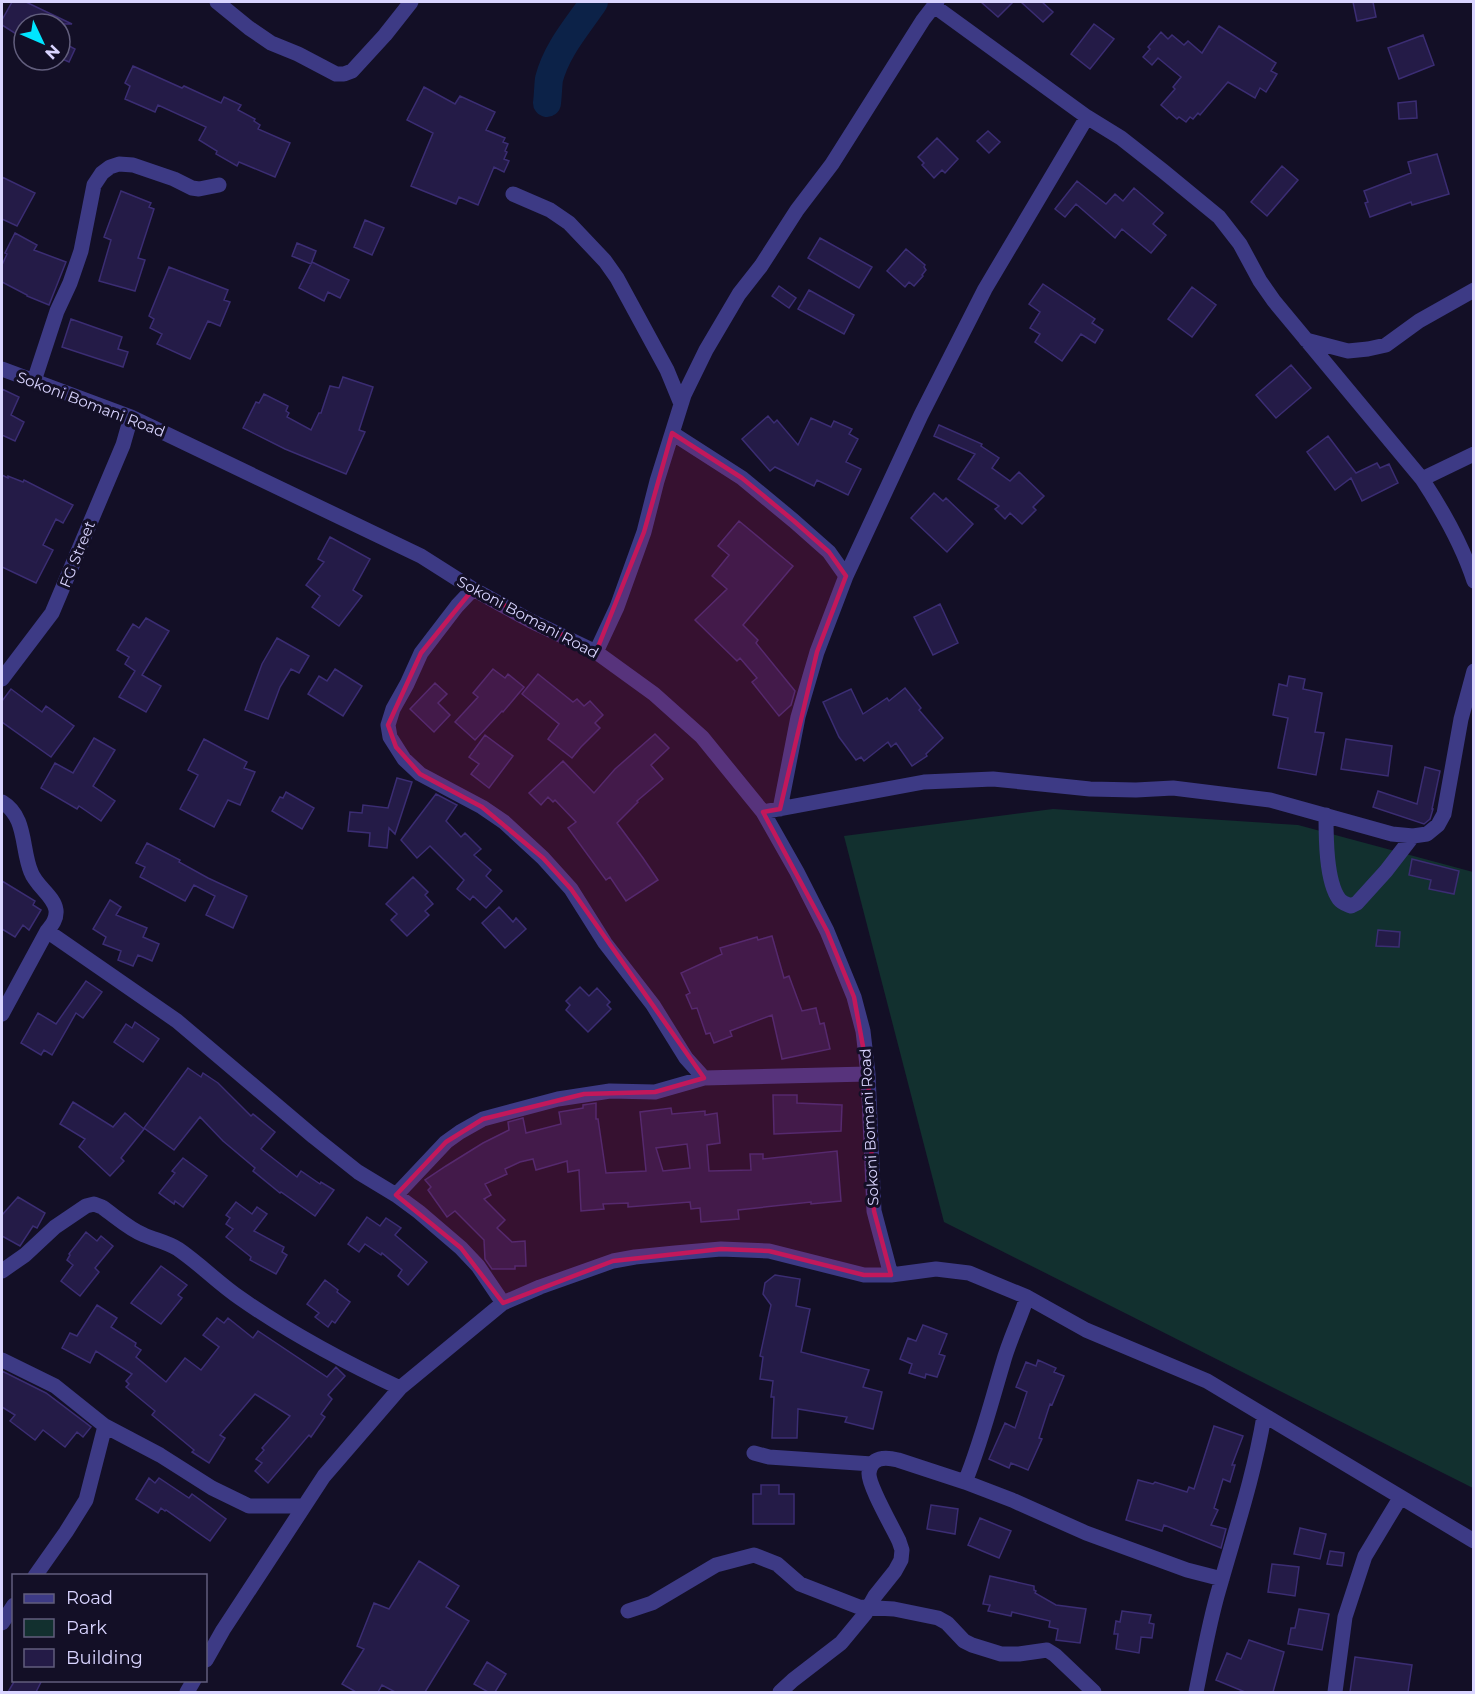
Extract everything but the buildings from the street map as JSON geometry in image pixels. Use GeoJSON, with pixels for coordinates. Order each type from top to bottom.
{"type":"FeatureCollection","features":[{"type":"Feature","properties":{"kind":"street"},"geometry":{"type":"LineString","coordinates":[[218,2],[271,43],[336,74],[352,71],[411,2]]}},
{"type":"Feature","properties":{"kind":"street"},"geometry":{"type":"LineString","coordinates":[[596,652],[617,607],[644,532],[681,404],[706,350],[739,294],[832,164],[935,4],[1087,117],[1121,138],[1220,217],[1240,244],[1274,301],[1422,478],[1457,540],[1473,581]]}},
{"type":"Feature","properties":{"kind":"street"},"geometry":{"type":"LineString","coordinates":[[780,808],[798,717],[817,652],[846,576],[921,415],[985,289],[1087,117]]}},
{"type":"Feature","properties":{"kind":"street"},"geometry":{"type":"LineString","coordinates":[[34,381],[57,311],[81,251],[94,185],[102,173],[119,164],[133,165],[174,179],[192,188],[219,185]]}},
{"type":"Feature","properties":{"kind":"street"},"geometry":{"type":"LineString","coordinates":[[513,194],[550,210],[569,223],[605,261],[617,278],[667,370],[681,404]]}},
{"type":"Feature","properties":{"kind":"street"},"geometry":{"type":"LineString","coordinates":[[1306,340],[1348,351],[1386,345],[1419,321],[1473,290]]}},
{"type":"Feature","properties":{"kind":"street","name":"Sokoni Bomani Road"},"geometry":{"type":"LineString","coordinates":[[2,369],[130,417],[421,556],[473,589],[531,621],[596,652],[654,694],[702,737],[762,812],[828,931],[854,997],[863,1031],[868,1074],[874,1211],[891,1275]]}},
{"type":"Feature","properties":{"kind":"street","name":"FG Street"},"geometry":{"type":"LineString","coordinates":[[2,679],[52,613],[123,445],[130,417]]}},
{"type":"Feature","properties":{"kind":"street"},"geometry":{"type":"LineString","coordinates":[[672,433],[742,478],[829,552],[846,576]]}},
{"type":"Feature","properties":{"kind":"street"},"geometry":{"type":"LineString","coordinates":[[1422,478],[1473,454]]}},
{"type":"Feature","properties":{"kind":"street"},"geometry":{"type":"LineString","coordinates":[[829,552],[858,550]]}},
{"type":"Feature","properties":{"kind":"street"},"geometry":{"type":"LineString","coordinates":[[473,589],[421,653],[393,710],[388,725],[390,736],[404,759],[420,774],[482,807],[504,822],[543,858],[571,889],[605,943],[652,1005],[686,1058],[704,1078]]}},
{"type":"Feature","properties":{"kind":"street"},"geometry":{"type":"LineString","coordinates":[[762,812],[924,782],[993,779],[1090,789],[1173,788],[1270,800],[1392,834],[1413,836],[1427,834],[1438,825],[1444,814],[1461,718],[1473,671]]}},
{"type":"Feature","properties":{"kind":"street"},"geometry":{"type":"LineString","coordinates":[[2,802],[11,808],[20,825],[31,874],[56,909],[56,919],[47,931],[2,1014]]}},
{"type":"Feature","properties":{"kind":"street"},"geometry":{"type":"LineString","coordinates":[[1326,815],[1326,847],[1336,893],[1340,901],[1351,906],[1357,903],[1386,871],[1413,836]]}},
{"type":"Feature","properties":{"kind":"street"},"geometry":{"type":"LineString","coordinates":[[47,931],[177,1022],[331,1151],[358,1172],[396,1195],[461,1248],[478,1266],[503,1303]]}},
{"type":"Feature","properties":{"kind":"street"},"geometry":{"type":"LineString","coordinates":[[396,1195],[446,1143],[460,1132],[483,1119],[567,1097],[610,1090],[655,1092],[704,1078],[868,1074]]}},
{"type":"Feature","properties":{"kind":"street"},"geometry":{"type":"LineString","coordinates":[[2,1271],[55,1227],[86,1206],[94,1204],[102,1207],[142,1235],[176,1248],[239,1297],[279,1323],[347,1363],[400,1388]]}},
{"type":"Feature","properties":{"kind":"street"},"geometry":{"type":"LineString","coordinates":[[207,1658],[324,1476],[400,1388],[503,1303],[613,1261],[721,1249],[770,1251],[864,1275],[891,1275],[936,1269],[969,1273],[1027,1297],[1086,1330],[1207,1381],[1473,1541]]}},
{"type":"Feature","properties":{"kind":"street"},"geometry":{"type":"LineString","coordinates":[[965,1482],[975,1459],[1004,1360],[1027,1297]]}},
{"type":"Feature","properties":{"kind":"street"},"geometry":{"type":"LineString","coordinates":[[2,1360],[55,1386],[105,1425],[160,1455],[212,1488],[249,1506],[303,1506]]}},
{"type":"Feature","properties":{"kind":"street"},"geometry":{"type":"LineString","coordinates":[[1196,1692],[1222,1579],[1258,1455],[1264,1416]]}},
{"type":"Feature","properties":{"kind":"street"},"geometry":{"type":"LineString","coordinates":[[36,1574],[86,1500],[105,1425]]}},
{"type":"Feature","properties":{"kind":"street"},"geometry":{"type":"LineString","coordinates":[[754,1453],[769,1457],[872,1464]]}},
{"type":"Feature","properties":{"kind":"street"},"geometry":{"type":"LineString","coordinates":[[780,1692],[842,1643],[865,1614],[901,1560],[902,1550],[899,1541],[873,1488],[869,1474],[872,1464],[878,1459],[889,1458],[965,1482],[1086,1533],[1187,1570],[1222,1579]]}},
{"type":"Feature","properties":{"kind":"street"},"geometry":{"type":"LineString","coordinates":[[1335,1692],[1345,1617],[1365,1556],[1400,1498]]}},
{"type":"Feature","properties":{"kind":"street"},"geometry":{"type":"LineString","coordinates":[[628,1611],[652,1603],[716,1564],[754,1555],[777,1564],[800,1584],[860,1607],[900,1610],[938,1618],[947,1623],[972,1646],[1002,1654],[1047,1650],[1094,1692]]}},
{"type":"Feature","properties":{"kind":"street"},"geometry":{"type":"LineString","coordinates":[[2,1623],[12,1608]]}},
{"type":"Feature","properties":{"kind":"highlighted area"},"geometry":{"type":"Polygon","coordinates":[[[672,433],[742,478],[829,552],[846,576],[817,652],[780,809],[763,812],[827,931],[854,997],[868,1074],[874,1211],[891,1275],[864,1275],[769,1251],[721,1249],[613,1261],[503,1303],[461,1248],[396,1195],[446,1142],[483,1119],[584,1094],[655,1092],[704,1078],[571,889],[543,858],[482,807],[420,774],[396,747],[388,725],[421,653],[473,589],[596,652],[644,532],[672,433]]]}},
{"type":"Feature","properties":{"kind":"green space"},"geometry":{"type":"Polygon","coordinates":[[[1053,809],[1298,825],[1473,872],[1473,1488],[944,1222],[844,836],[1053,809]]]}},
{"type":"Feature","properties":{"kind":"waterway"},"geometry":{"type":"LineString","coordinates":[[547,103],[549,79],[557,58],[594,2]]}}]}
